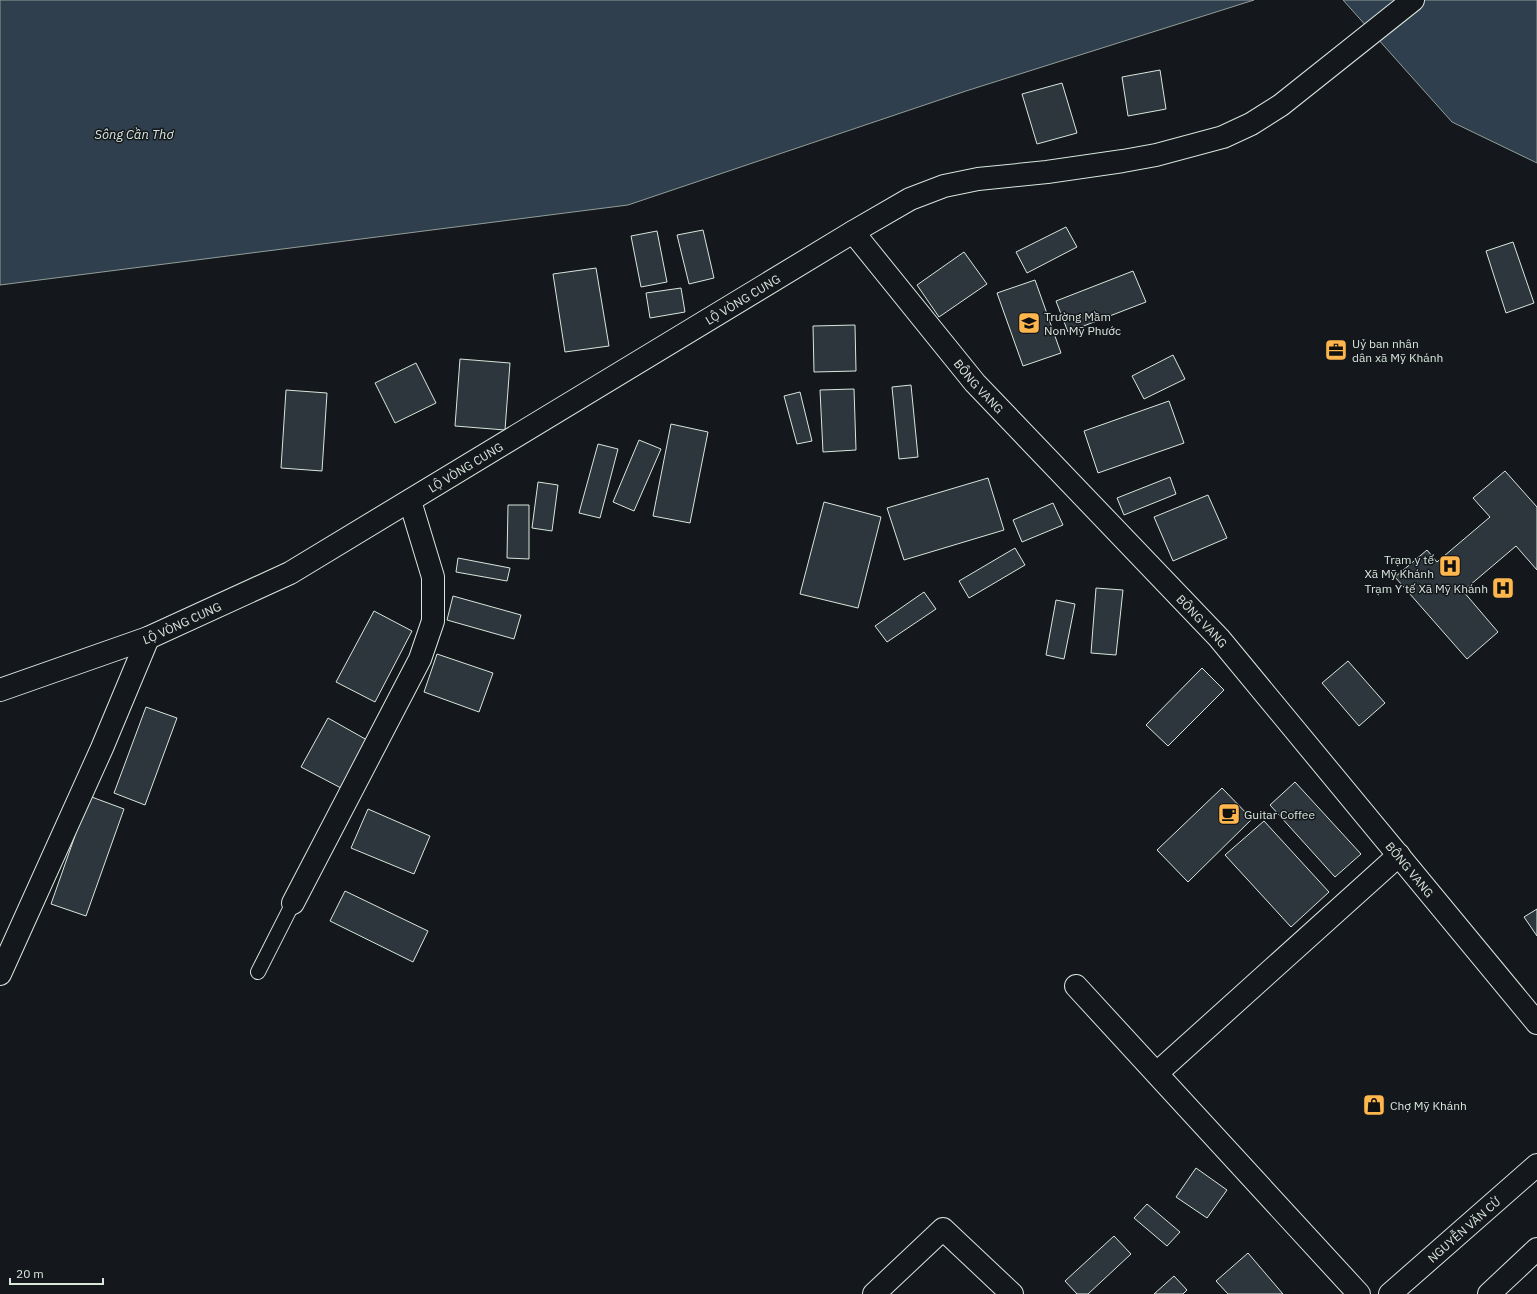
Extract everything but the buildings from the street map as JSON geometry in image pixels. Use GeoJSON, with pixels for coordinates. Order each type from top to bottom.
{"type":"FeatureCollection","features":[{"type":"Feature","properties":{"kind":"street","name":"LỘ VÒNG CUNG"},"geometry":{"type":"LineString","coordinates":[[0,690],[148,638],[290,573],[910,199],[944,186],[978,179],[1047,172],[1123,161],[1156,155],[1223,137],[1251,124],[1281,105],[1414,0]]}},
{"type":"Feature","properties":{"kind":"street","name":"BÔNG VANG"},"geometry":{"type":"LineString","coordinates":[[853,232],[975,383],[1219,638],[1537,1023]]}},
{"type":"Feature","properties":{"kind":"street"},"geometry":{"type":"LineString","coordinates":[[293,903],[420,659],[433,621],[433,577],[410,501]]}},
{"type":"Feature","properties":{"kind":"street"},"geometry":{"type":"LineString","coordinates":[[0,974],[102,748],[148,638]]}},
{"type":"Feature","properties":{"kind":"street"},"geometry":{"type":"LineString","coordinates":[[1157,1074],[1399,855]]}},
{"type":"Feature","properties":{"kind":"street"},"geometry":{"type":"LineString","coordinates":[[1076,986],[1359,1294]]}},
{"type":"Feature","properties":{"kind":"street","name":"NGUYỄN VĂN CỪ"},"geometry":{"type":"LineString","coordinates":[[1390,1294],[1537,1165]]}},
{"type":"Feature","properties":{"kind":"street"},"geometry":{"type":"LineString","coordinates":[[874,1294],[943,1229],[1012,1294]]}},
{"type":"Feature","properties":{"kind":"street"},"geometry":{"type":"LineString","coordinates":[[1489,1294],[1537,1249]]}},
{"type":"Feature","properties":{"kind":"lane"},"geometry":{"type":"LineString","coordinates":[[258,972],[293,903]]}},
{"type":"Feature","properties":{"kind":"water","name":"Sông Cần Thơ"},"geometry":{"type":"Polygon","coordinates":[[[0,0],[1254,0],[966,91],[628,205],[0,285],[0,0]]]}},
{"type":"Feature","properties":{"kind":"water"},"geometry":{"type":"Polygon","coordinates":[[[1343,0],[1537,0],[1537,163],[1452,122],[1343,0]]]}},
{"type":"Feature","properties":{"kind":"place","name":"Trường Mầm Non Mỹ Phước"},"geometry":{"type":"Point","coordinates":[1029,323]}},
{"type":"Feature","properties":{"kind":"place","name":"Uỷ ban nhân dân xã Mỹ Khánh"},"geometry":{"type":"Point","coordinates":[1336,350]}},
{"type":"Feature","properties":{"kind":"place","name":"Trạm y tế Xã Mỹ Khánh"},"geometry":{"type":"Point","coordinates":[1450,566]}},
{"type":"Feature","properties":{"kind":"place","name":"Trạm Y tế Xã Mỹ Khánh"},"geometry":{"type":"Point","coordinates":[1503,588]}},
{"type":"Feature","properties":{"kind":"place","name":"Guitar Coffee"},"geometry":{"type":"Point","coordinates":[1229,814]}},
{"type":"Feature","properties":{"kind":"place","name":"Chợ Mỹ Khánh"},"geometry":{"type":"Point","coordinates":[1374,1105]}}]}
